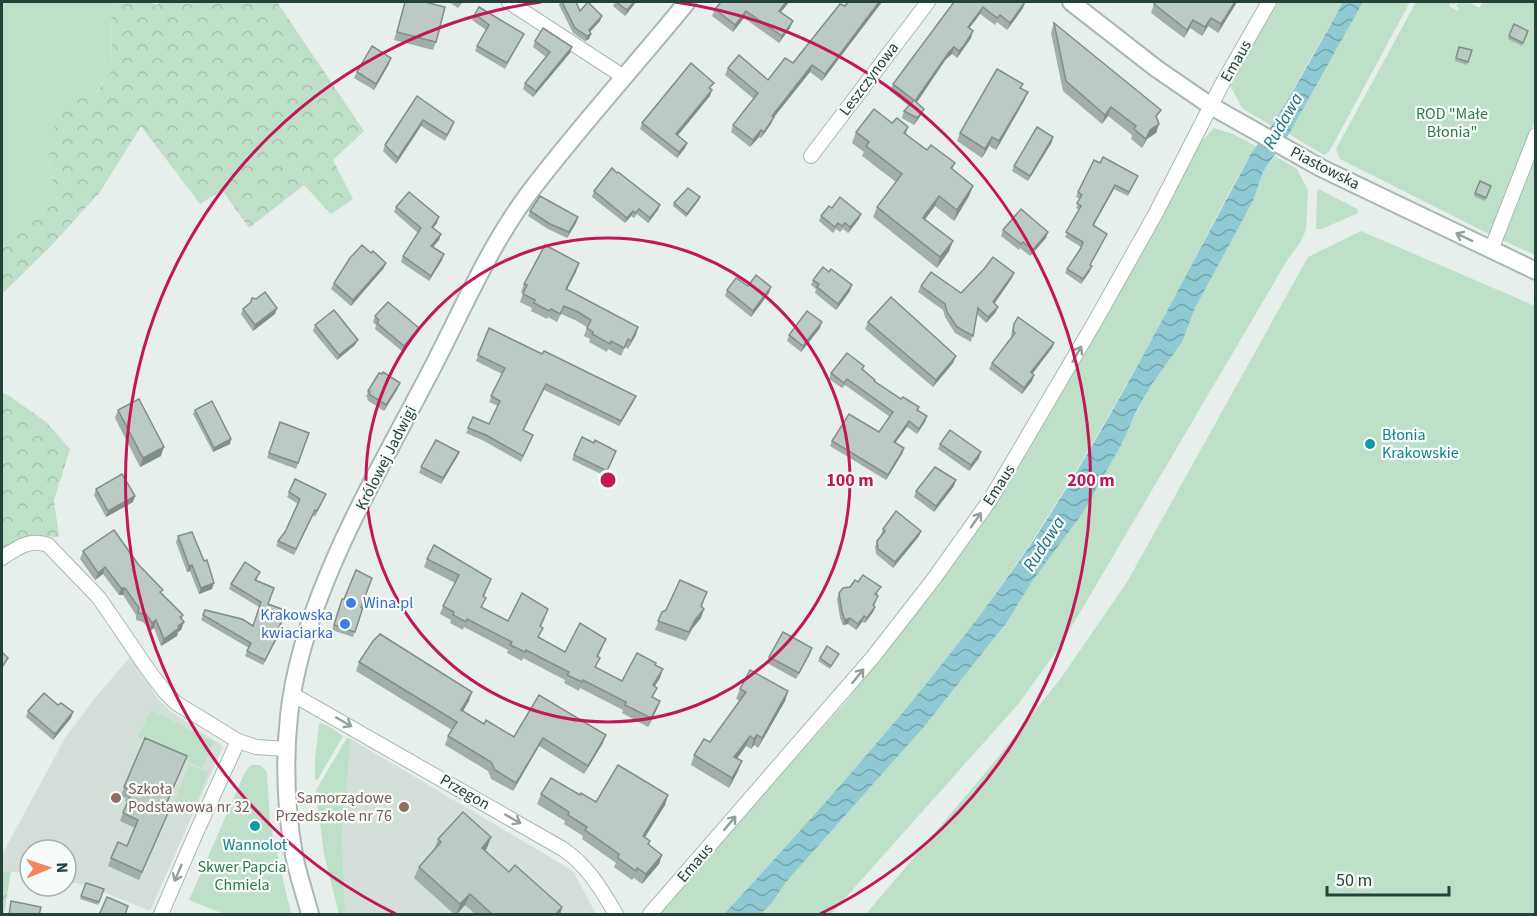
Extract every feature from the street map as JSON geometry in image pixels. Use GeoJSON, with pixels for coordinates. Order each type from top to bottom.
{"type":"FeatureCollection","features":[{"type":"Feature","properties":{"kind":"street"},"geometry":{"type":"LineString","coordinates":[[509,2],[624,77]]}},
{"type":"Feature","properties":{"kind":"street","name":"Królowej Jadwigi"},"geometry":{"type":"LineString","coordinates":[[310,915],[295,857],[291,830],[286,776],[287,749],[292,694],[308,629],[333,564],[498,241],[528,194],[687,2]]}},
{"type":"Feature","properties":{"kind":"street","name":"Leszczynowa"},"geometry":{"type":"LineString","coordinates":[[811,156],[928,2]]}},
{"type":"Feature","properties":{"kind":"street","name":"Piastowska"},"geometry":{"type":"LineString","coordinates":[[1071,2],[1157,69],[1245,126],[1301,157],[1536,271]]}},
{"type":"Feature","properties":{"kind":"street","name":"Emaus"},"geometry":{"type":"LineString","coordinates":[[650,915],[873,657],[933,580],[990,500],[1105,305],[1269,2]]}},
{"type":"Feature","properties":{"kind":"street"},"geometry":{"type":"LineString","coordinates":[[1491,250],[1536,135]]}},
{"type":"Feature","properties":{"kind":"street"},"geometry":{"type":"LineString","coordinates":[[2,558],[28,542],[38,541],[48,544],[99,598],[165,692],[176,703],[238,741],[256,747],[287,749]]}},
{"type":"Feature","properties":{"kind":"street","name":"Przegon"},"geometry":{"type":"LineString","coordinates":[[292,694],[563,849],[591,873],[616,915]]}},
{"type":"Feature","properties":{"kind":"street"},"geometry":{"type":"LineString","coordinates":[[161,915],[238,741]]}},
{"type":"Feature","properties":{"kind":"shaded area","name":"Szkoła Podstawowa nr 32"},"geometry":{"type":"Polygon","coordinates":[[[130,657],[158,699],[170,711],[223,746],[150,911],[78,884],[78,838],[18,838],[18,872],[2,872],[2,855],[65,738],[130,657]]]}},
{"type":"Feature","properties":{"kind":"shaded area","name":"Samorządowe Przedszkole nr 76"},"geometry":{"type":"Polygon","coordinates":[[[351,739],[573,871],[596,914],[342,914],[345,912],[342,836],[351,739]]]}},
{"type":"Feature","properties":{"kind":"green space"},"geometry":{"type":"Polygon","coordinates":[[[2,2],[120,2],[111,12],[112,70],[48,160],[57,201],[2,246],[2,2]]]}},
{"type":"Feature","properties":{"kind":"green space"},"geometry":{"type":"Polygon","coordinates":[[[120,2],[150,2],[156,5],[163,2],[277,2],[364,131],[333,160],[353,199],[331,214],[304,185],[249,228],[222,190],[200,204],[141,126],[100,192],[52,245],[2,294],[2,246],[57,201],[48,160],[61,99],[97,92],[112,70],[111,12],[120,2]]]}},
{"type":"Feature","properties":{"kind":"green space"},"geometry":{"type":"Polygon","coordinates":[[[1276,2],[1343,2],[1272,126],[1242,108],[1229,83],[1276,2]]]}},
{"type":"Feature","properties":{"kind":"green space"},"geometry":{"type":"Polygon","coordinates":[[[1363,2],[1410,2],[1329,152],[1324,155],[1289,134],[1363,2]]]}},
{"type":"Feature","properties":{"kind":"green space","name":"ROD \"Małe Błonia\""},"geometry":{"type":"Polygon","coordinates":[[[1416,2],[1456,2],[1449,6],[1458,11],[1459,8],[1456,6],[1459,2],[1469,2],[1479,8],[1483,2],[1535,2],[1535,120],[1491,235],[1340,159],[1336,149],[1416,2]]]}},
{"type":"Feature","properties":{"kind":"green space"},"geometry":{"type":"Polygon","coordinates":[[[1214,128],[1233,134],[1256,146],[1127,384],[1063,492],[987,605],[903,712],[724,914],[656,914],[845,703],[924,602],[1195,148],[1214,128]]]}},
{"type":"Feature","properties":{"kind":"green space","name":"ROD \"Małe Błonia\""},"geometry":{"type":"Polygon","coordinates":[[[1535,148],[1535,255],[1502,240],[1535,148]]]}},
{"type":"Feature","properties":{"kind":"green space"},"geometry":{"type":"Polygon","coordinates":[[[1275,156],[1297,169],[1308,190],[1306,230],[1062,643],[1020,702],[831,914],[760,914],[923,728],[1007,622],[1031,583],[1082,514],[1152,384],[1182,342],[1195,308],[1253,201],[1263,172],[1275,156]]]}},
{"type":"Feature","properties":{"kind":"green space"},"geometry":{"type":"Polygon","coordinates":[[[1319,189],[1357,209],[1358,213],[1322,229],[1316,229],[1319,189]]]}},
{"type":"Feature","properties":{"kind":"green space","name":"Błonia Krakowskie"},"geometry":{"type":"Polygon","coordinates":[[[1361,231],[1535,306],[1535,914],[866,914],[991,766],[1061,678],[1127,582],[1308,257],[1361,231]]]}},
{"type":"Feature","properties":{"kind":"green space"},"geometry":{"type":"Polygon","coordinates":[[[2,393],[46,422],[70,449],[54,500],[59,537],[38,536],[2,553],[2,393]]]}},
{"type":"Feature","properties":{"kind":"green space"},"geometry":{"type":"Polygon","coordinates":[[[151,710],[214,742],[202,768],[138,737],[151,710]]]}},
{"type":"Feature","properties":{"kind":"green space"},"geometry":{"type":"Polygon","coordinates":[[[319,723],[327,725],[343,736],[318,779],[315,780],[315,761],[319,723]]]}},
{"type":"Feature","properties":{"kind":"green space"},"geometry":{"type":"Polygon","coordinates":[[[347,738],[351,739],[342,836],[345,912],[339,914],[324,854],[316,790],[347,738]]]}},
{"type":"Feature","properties":{"kind":"green space"},"geometry":{"type":"Polygon","coordinates":[[[189,765],[208,773],[193,810],[174,802],[189,765]]]}},
{"type":"Feature","properties":{"kind":"green space","name":"Skwer Papcia Chmiela"},"geometry":{"type":"Polygon","coordinates":[[[251,765],[260,765],[267,772],[270,822],[291,914],[224,914],[189,900],[246,770],[251,765]]]}},
{"type":"Feature","properties":{"kind":"green space"},"geometry":{"type":"Polygon","coordinates":[[[11,871],[4,914],[2,914],[2,872],[11,871]]]}},
{"type":"Feature","properties":{"kind":"water","name":"Rudawa"},"geometry":{"type":"Polygon","coordinates":[[[1343,2],[1363,2],[1289,134],[1263,172],[1253,201],[1195,308],[1182,342],[1152,384],[1082,514],[1031,583],[1007,622],[923,728],[786,882],[772,903],[760,914],[724,914],[843,783],[919,693],[1026,551],[1094,443],[1251,154],[1283,107],[1343,2]]]}},
{"type":"Feature","properties":{"kind":"building"},"geometry":{"type":"Polygon","coordinates":[[[405,2],[425,2],[445,7],[436,42],[397,32],[405,2]]]}},
{"type":"Feature","properties":{"kind":"building"},"geometry":{"type":"Polygon","coordinates":[[[562,2],[576,2],[580,11],[588,2],[602,16],[589,30],[591,34],[587,36],[575,28],[562,2]]]}},
{"type":"Feature","properties":{"kind":"building"},"geometry":{"type":"Polygon","coordinates":[[[616,2],[634,2],[627,10],[616,2]]]}},
{"type":"Feature","properties":{"kind":"building"},"geometry":{"type":"Polygon","coordinates":[[[721,2],[786,2],[779,11],[793,21],[782,36],[746,11],[735,25],[715,9],[721,2]]]}},
{"type":"Feature","properties":{"kind":"building"},"geometry":{"type":"Polygon","coordinates":[[[848,2],[879,2],[825,74],[812,65],[772,116],[774,117],[764,132],[761,130],[753,140],[733,125],[758,93],[728,68],[739,55],[768,80],[785,58],[793,63],[840,4],[845,6],[848,2]]]}},
{"type":"Feature","properties":{"kind":"building"},"geometry":{"type":"Polygon","coordinates":[[[954,2],[1025,2],[1010,23],[1000,15],[997,18],[983,7],[968,27],[973,31],[965,44],[959,51],[954,47],[949,52],[915,101],[924,109],[917,118],[904,111],[914,100],[893,84],[954,2]]]}},
{"type":"Feature","properties":{"kind":"building"},"geometry":{"type":"Polygon","coordinates":[[[1156,2],[1235,2],[1221,24],[1211,18],[1205,27],[1193,20],[1187,30],[1154,4],[1156,2]]]}},
{"type":"Feature","properties":{"kind":"building"},"geometry":{"type":"Polygon","coordinates":[[[479,7],[524,34],[507,63],[477,46],[489,25],[475,14],[479,7]]]}},
{"type":"Feature","properties":{"kind":"building"},"geometry":{"type":"Polygon","coordinates":[[[1054,23],[1161,110],[1156,116],[1159,124],[1150,130],[1146,139],[1134,129],[1136,126],[1111,107],[1105,115],[1066,81],[1054,23]]]}},
{"type":"Feature","properties":{"kind":"building"},"geometry":{"type":"Polygon","coordinates":[[[1514,24],[1528,31],[1523,43],[1509,36],[1514,24]]]}},
{"type":"Feature","properties":{"kind":"building"},"geometry":{"type":"Polygon","coordinates":[[[543,28],[572,47],[536,91],[525,83],[550,52],[535,41],[543,28]]]}},
{"type":"Feature","properties":{"kind":"building"},"geometry":{"type":"Polygon","coordinates":[[[372,46],[391,58],[376,84],[357,72],[372,46]]]}},
{"type":"Feature","properties":{"kind":"building"},"geometry":{"type":"Polygon","coordinates":[[[1459,47],[1472,50],[1468,62],[1456,58],[1459,47]]]}},
{"type":"Feature","properties":{"kind":"building"},"geometry":{"type":"Polygon","coordinates":[[[691,63],[714,83],[709,88],[712,90],[676,134],[687,143],[679,152],[642,123],[691,63]]]}},
{"type":"Feature","properties":{"kind":"building"},"geometry":{"type":"Polygon","coordinates":[[[997,69],[1023,84],[1020,88],[1028,92],[999,141],[992,137],[985,149],[960,133],[997,69]]]}},
{"type":"Feature","properties":{"kind":"building"},"geometry":{"type":"Polygon","coordinates":[[[417,96],[454,122],[447,135],[423,120],[398,158],[385,145],[417,96]]]}},
{"type":"Feature","properties":{"kind":"building"},"geometry":{"type":"Polygon","coordinates":[[[874,109],[892,123],[897,118],[908,127],[904,133],[927,150],[931,145],[955,163],[951,168],[973,186],[957,210],[939,196],[923,218],[953,241],[940,257],[877,207],[902,174],[866,146],[869,142],[856,132],[874,109]]]}},
{"type":"Feature","properties":{"kind":"building"},"geometry":{"type":"Polygon","coordinates":[[[1037,127],[1053,137],[1030,176],[1014,166],[1037,127]]]}},
{"type":"Feature","properties":{"kind":"building"},"geometry":{"type":"Polygon","coordinates":[[[1103,157],[1138,176],[1129,192],[1115,185],[1093,225],[1107,234],[1090,265],[1092,266],[1083,279],[1067,269],[1083,242],[1066,232],[1081,206],[1077,203],[1082,195],[1078,192],[1094,160],[1100,163],[1103,157]]]}},
{"type":"Feature","properties":{"kind":"building"},"geometry":{"type":"Polygon","coordinates":[[[612,168],[660,205],[650,218],[639,209],[635,213],[633,211],[627,218],[594,191],[612,168]]]}},
{"type":"Feature","properties":{"kind":"building"},"geometry":{"type":"Polygon","coordinates":[[[1480,181],[1491,186],[1486,198],[1475,193],[1480,181]]]}},
{"type":"Feature","properties":{"kind":"building"},"geometry":{"type":"Polygon","coordinates":[[[688,188],[700,197],[687,214],[674,203],[688,188]]]}},
{"type":"Feature","properties":{"kind":"building"},"geometry":{"type":"Polygon","coordinates":[[[409,192],[439,217],[432,227],[441,234],[431,246],[444,254],[431,276],[403,256],[421,228],[396,207],[409,192]]]}},
{"type":"Feature","properties":{"kind":"building"},"geometry":{"type":"Polygon","coordinates":[[[540,196],[578,217],[569,232],[550,224],[530,211],[540,196]]]}},
{"type":"Feature","properties":{"kind":"building"},"geometry":{"type":"Polygon","coordinates":[[[840,197],[861,214],[850,227],[845,223],[842,226],[838,223],[835,227],[821,216],[829,206],[832,208],[840,197]]]}},
{"type":"Feature","properties":{"kind":"building"},"geometry":{"type":"Polygon","coordinates":[[[1021,209],[1048,232],[1033,250],[1003,230],[1021,209]]]}},
{"type":"Feature","properties":{"kind":"building"},"geometry":{"type":"Polygon","coordinates":[[[362,245],[386,263],[353,300],[334,283],[350,258],[362,245]]]}},
{"type":"Feature","properties":{"kind":"building"},"geometry":{"type":"Polygon","coordinates":[[[545,245],[579,263],[566,289],[638,327],[631,341],[628,339],[624,348],[611,341],[610,344],[592,334],[593,332],[587,328],[591,320],[578,312],[564,306],[560,314],[551,309],[549,311],[523,294],[527,285],[524,284],[545,245]]]}},
{"type":"Feature","properties":{"kind":"building"},"geometry":{"type":"Polygon","coordinates":[[[993,257],[1014,273],[993,302],[998,307],[988,317],[978,308],[973,336],[957,327],[947,312],[945,304],[921,286],[931,272],[961,293],[993,257]]]}},
{"type":"Feature","properties":{"kind":"building"},"geometry":{"type":"Polygon","coordinates":[[[823,267],[829,272],[831,269],[852,285],[838,304],[817,287],[819,284],[813,280],[823,267]]]}},
{"type":"Feature","properties":{"kind":"building"},"geometry":{"type":"Polygon","coordinates":[[[756,275],[771,287],[753,311],[727,290],[736,278],[748,286],[756,275]]]}},
{"type":"Feature","properties":{"kind":"building"},"geometry":{"type":"Polygon","coordinates":[[[265,292],[277,308],[255,325],[243,309],[252,298],[256,299],[265,292]]]}},
{"type":"Feature","properties":{"kind":"building"},"geometry":{"type":"Polygon","coordinates":[[[891,297],[956,356],[936,380],[868,322],[891,297]]]}},
{"type":"Feature","properties":{"kind":"building"},"geometry":{"type":"Polygon","coordinates":[[[388,302],[419,328],[404,346],[377,323],[379,320],[375,316],[388,302]]]}},
{"type":"Feature","properties":{"kind":"building"},"geometry":{"type":"Polygon","coordinates":[[[334,310],[358,340],[339,355],[315,325],[334,310]]]}},
{"type":"Feature","properties":{"kind":"building"},"geometry":{"type":"Polygon","coordinates":[[[807,311],[822,322],[803,346],[789,335],[807,311]]]}},
{"type":"Feature","properties":{"kind":"building"},"geometry":{"type":"Polygon","coordinates":[[[1018,317],[1054,343],[1031,372],[1034,375],[1024,388],[992,363],[1015,333],[1014,324],[1018,317]]]}},
{"type":"Feature","properties":{"kind":"building"},"geometry":{"type":"Polygon","coordinates":[[[489,328],[542,354],[544,351],[636,396],[621,421],[546,384],[523,430],[533,435],[523,456],[486,435],[468,428],[473,417],[489,424],[500,401],[491,396],[505,368],[478,355],[489,328]]]}},
{"type":"Feature","properties":{"kind":"building"},"geometry":{"type":"Polygon","coordinates":[[[847,353],[864,366],[862,369],[874,381],[901,399],[903,397],[919,407],[917,410],[927,416],[919,429],[909,421],[894,442],[904,448],[888,475],[832,441],[849,414],[879,432],[893,412],[847,379],[844,383],[831,373],[847,353]]]}},
{"type":"Feature","properties":{"kind":"building"},"geometry":{"type":"Polygon","coordinates":[[[383,372],[400,383],[386,405],[368,391],[379,373],[383,372]]]}},
{"type":"Feature","properties":{"kind":"building"},"geometry":{"type":"Polygon","coordinates":[[[139,399],[164,447],[143,458],[118,410],[139,399]]]}},
{"type":"Feature","properties":{"kind":"building"},"geometry":{"type":"Polygon","coordinates":[[[212,401],[231,439],[214,448],[195,410],[212,401]]]}},
{"type":"Feature","properties":{"kind":"building"},"geometry":{"type":"Polygon","coordinates":[[[280,422],[309,433],[298,463],[269,453],[280,422]]]}},
{"type":"Feature","properties":{"kind":"building"},"geometry":{"type":"Polygon","coordinates":[[[950,430],[981,452],[971,465],[940,444],[950,430]]]}},
{"type":"Feature","properties":{"kind":"building"},"geometry":{"type":"Polygon","coordinates":[[[582,437],[594,443],[595,440],[616,451],[607,471],[574,455],[582,437]]]}},
{"type":"Feature","properties":{"kind":"building"},"geometry":{"type":"Polygon","coordinates":[[[436,440],[459,452],[443,478],[421,467],[436,440]]]}},
{"type":"Feature","properties":{"kind":"building"},"geometry":{"type":"Polygon","coordinates":[[[935,467],[956,480],[936,506],[916,491],[935,467]]]}},
{"type":"Feature","properties":{"kind":"building"},"geometry":{"type":"Polygon","coordinates":[[[122,474],[135,496],[108,511],[96,489],[122,474]]]}},
{"type":"Feature","properties":{"kind":"building"},"geometry":{"type":"Polygon","coordinates":[[[295,479],[326,494],[317,511],[315,510],[296,549],[278,541],[285,532],[300,499],[289,492],[295,479]]]}},
{"type":"Feature","properties":{"kind":"building"},"geometry":{"type":"Polygon","coordinates":[[[896,511],[921,531],[895,562],[878,549],[877,541],[896,511]]]}},
{"type":"Feature","properties":{"kind":"building"},"geometry":{"type":"Polygon","coordinates":[[[114,530],[138,564],[163,590],[160,592],[183,615],[180,617],[184,622],[164,639],[156,620],[152,623],[146,614],[138,613],[139,608],[125,588],[121,588],[105,567],[98,573],[83,551],[114,530]]]}},
{"type":"Feature","properties":{"kind":"building"},"geometry":{"type":"Polygon","coordinates":[[[192,532],[204,561],[207,560],[214,583],[201,588],[192,565],[189,566],[178,536],[192,532]]]}},
{"type":"Feature","properties":{"kind":"building"},"geometry":{"type":"Polygon","coordinates":[[[434,545],[491,579],[483,596],[486,598],[481,607],[508,621],[522,593],[548,609],[540,626],[543,628],[538,637],[565,652],[580,623],[606,639],[597,656],[600,658],[595,667],[622,681],[637,653],[656,663],[655,665],[663,669],[653,685],[657,688],[652,697],[660,701],[651,718],[625,705],[626,702],[583,680],[582,682],[567,675],[569,672],[526,650],[525,652],[510,645],[512,642],[467,619],[466,622],[453,615],[454,612],[443,606],[459,575],[427,559],[434,545]]]}},
{"type":"Feature","properties":{"kind":"building"},"geometry":{"type":"Polygon","coordinates":[[[245,562],[260,572],[255,580],[274,588],[268,604],[287,611],[278,629],[280,631],[265,660],[247,651],[251,643],[203,615],[205,610],[242,619],[253,626],[261,602],[231,584],[245,562]]]}},
{"type":"Feature","properties":{"kind":"building"},"geometry":{"type":"Polygon","coordinates":[[[356,570],[372,578],[355,632],[334,625],[342,599],[344,599],[356,570]]]}},
{"type":"Feature","properties":{"kind":"building"},"geometry":{"type":"Polygon","coordinates":[[[863,575],[881,587],[875,594],[878,596],[873,605],[875,607],[867,618],[864,616],[858,624],[850,618],[845,620],[839,593],[843,588],[850,587],[855,580],[858,582],[863,575]]]}},
{"type":"Feature","properties":{"kind":"building"},"geometry":{"type":"Polygon","coordinates":[[[680,580],[707,592],[701,606],[704,609],[689,632],[658,621],[662,612],[666,610],[680,580]]]}},
{"type":"Feature","properties":{"kind":"building"},"geometry":{"type":"Polygon","coordinates":[[[783,632],[812,648],[799,673],[769,657],[783,632]]]}},
{"type":"Feature","properties":{"kind":"building"},"geometry":{"type":"Polygon","coordinates":[[[380,634],[472,692],[461,710],[484,724],[486,720],[514,737],[539,695],[606,735],[588,766],[543,738],[516,783],[495,770],[491,762],[448,736],[457,722],[359,662],[380,634]]]}},
{"type":"Feature","properties":{"kind":"building"},"geometry":{"type":"Polygon","coordinates":[[[827,646],[839,654],[831,666],[820,658],[827,646]]]}},
{"type":"Feature","properties":{"kind":"building"},"geometry":{"type":"Polygon","coordinates":[[[2,652],[8,658],[2,667],[2,652]]]}},
{"type":"Feature","properties":{"kind":"building"},"geometry":{"type":"Polygon","coordinates":[[[750,670],[788,691],[762,738],[757,735],[754,739],[750,736],[734,757],[742,761],[732,778],[694,755],[704,739],[710,742],[746,692],[740,689],[750,670]]]}},
{"type":"Feature","properties":{"kind":"building"},"geometry":{"type":"Polygon","coordinates":[[[44,693],[58,705],[61,703],[73,712],[55,734],[28,711],[44,693]]]}},
{"type":"Feature","properties":{"kind":"building"},"geometry":{"type":"Polygon","coordinates":[[[145,738],[187,756],[163,811],[168,813],[142,872],[111,858],[118,842],[127,846],[138,820],[123,813],[131,794],[128,793],[130,790],[124,787],[145,738]]]}},
{"type":"Feature","properties":{"kind":"building"},"geometry":{"type":"Polygon","coordinates":[[[618,765],[668,795],[643,836],[650,841],[648,844],[662,855],[646,874],[637,868],[636,871],[618,858],[619,854],[585,830],[587,827],[568,815],[569,812],[541,794],[551,778],[596,802],[618,765]]]}},
{"type":"Feature","properties":{"kind":"building"},"geometry":{"type":"Polygon","coordinates":[[[463,812],[491,837],[482,848],[509,872],[515,865],[562,907],[555,915],[493,915],[470,894],[460,904],[419,867],[441,842],[438,839],[463,812]]]}},
{"type":"Feature","properties":{"kind":"building"},"geometry":{"type":"Polygon","coordinates":[[[86,883],[104,889],[99,902],[81,896],[86,883]]]}},
{"type":"Feature","properties":{"kind":"building"},"geometry":{"type":"Polygon","coordinates":[[[107,897],[128,906],[125,915],[99,915],[107,897]]]}},
{"type":"Feature","properties":{"kind":"building"},"geometry":{"type":"Polygon","coordinates":[[[11,901],[41,907],[39,915],[9,915],[11,901]]]}},
{"type":"Feature","properties":{"kind":"place","name":"Błonia Krakowskie"},"geometry":{"type":"Point","coordinates":[1370,444]}},
{"type":"Feature","properties":{"kind":"place","name":"Wina.pl"},"geometry":{"type":"Point","coordinates":[351,603]}},
{"type":"Feature","properties":{"kind":"place","name":"Krakowska kwiaciarka"},"geometry":{"type":"Point","coordinates":[345,624]}},
{"type":"Feature","properties":{"kind":"place","name":"Szkoła Podstawowa nr 32"},"geometry":{"type":"Point","coordinates":[116,798]}},
{"type":"Feature","properties":{"kind":"place","name":"Samorządowe Przedszkole nr 76"},"geometry":{"type":"Point","coordinates":[404,807]}},
{"type":"Feature","properties":{"kind":"place","name":"Wannolot"},"geometry":{"type":"Point","coordinates":[255,826]}}]}
